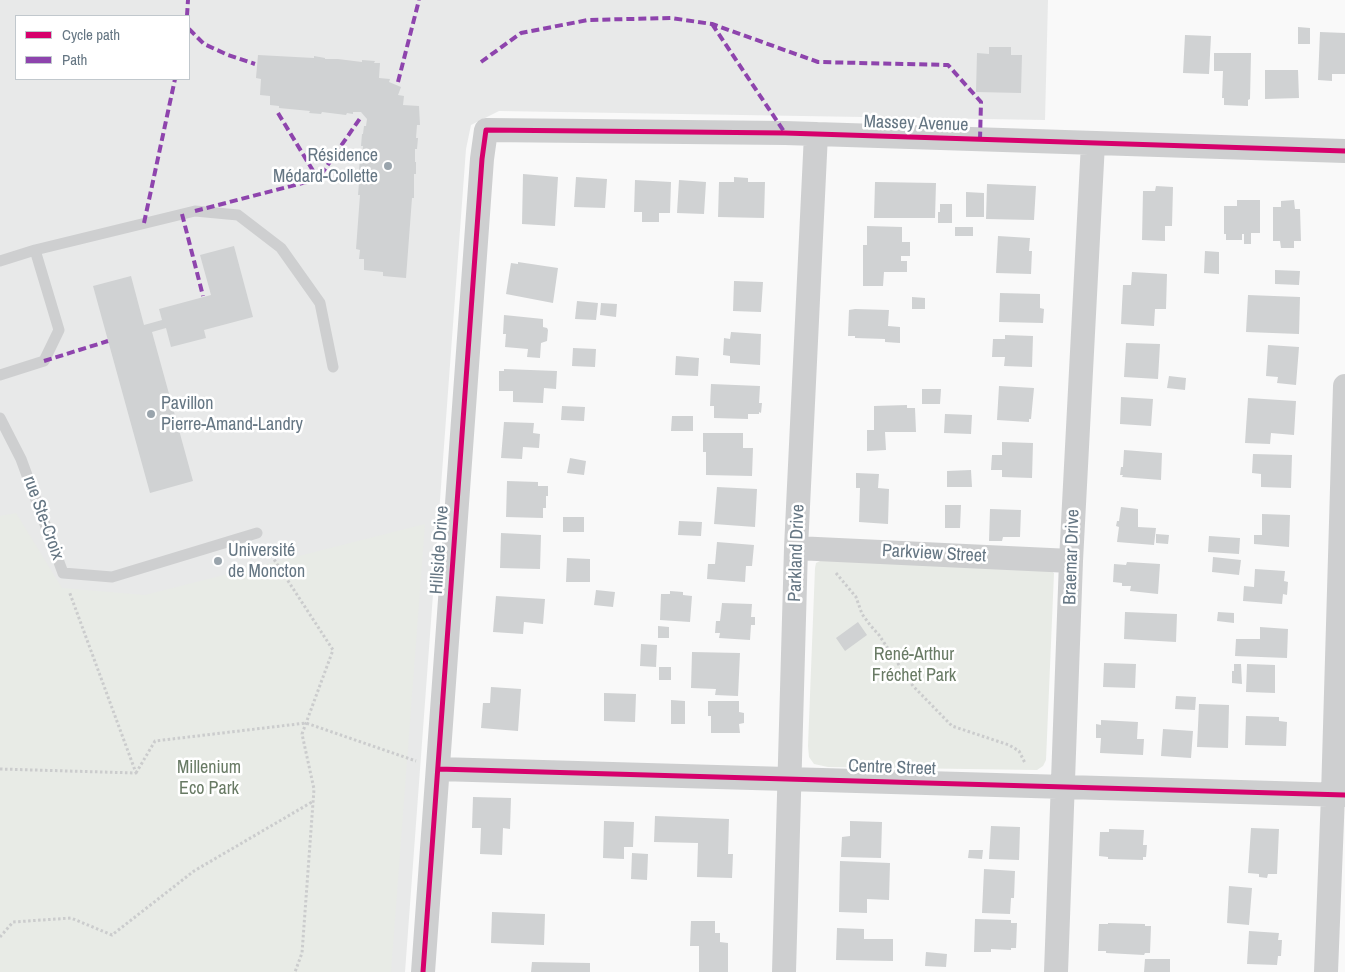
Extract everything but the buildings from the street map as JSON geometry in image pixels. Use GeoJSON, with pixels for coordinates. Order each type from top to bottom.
{"type":"FeatureCollection","features":[{"type":"Feature","properties":{"kind":"street","name":"Massey Avenue"},"geometry":{"type":"LineString","coordinates":[[486,130],[816,134],[1345,151]]}},
{"type":"Feature","properties":{"kind":"street","name":"Hillside Drive"},"geometry":{"type":"LineString","coordinates":[[423,972],[481,169],[486,130]]}},
{"type":"Feature","properties":{"kind":"street","name":"Parkland Drive"},"geometry":{"type":"LineString","coordinates":[[784,972],[788,779],[807,549],[816,134]]}},
{"type":"Feature","properties":{"kind":"street","name":"Braemar Drive"},"geometry":{"type":"LineString","coordinates":[[1056,972],[1071,561],[1093,143]]}},
{"type":"Feature","properties":{"kind":"street"},"geometry":{"type":"LineString","coordinates":[[1326,972],[1339,795],[1345,386]]}},
{"type":"Feature","properties":{"kind":"street","name":"Parkview Street"},"geometry":{"type":"LineString","coordinates":[[807,549],[1071,561]]}},
{"type":"Feature","properties":{"kind":"street","name":"Centre Street"},"geometry":{"type":"LineString","coordinates":[[438,769],[1339,795]]}},
{"type":"Feature","properties":{"kind":"lane"},"geometry":{"type":"LineString","coordinates":[[0,261],[35,250],[195,211],[238,215],[281,248],[320,304],[333,367]]}},
{"type":"Feature","properties":{"kind":"lane"},"geometry":{"type":"LineString","coordinates":[[0,375],[44,361],[60,330],[35,250]]}},
{"type":"Feature","properties":{"kind":"lane","name":"rue Ste-Croix"},"geometry":{"type":"LineString","coordinates":[[0,418],[21,459],[63,573],[112,577],[258,533]]}},
{"type":"Feature","properties":{"kind":"path"},"geometry":{"type":"LineString","coordinates":[[258,533],[333,650],[302,734],[314,790],[302,953],[296,972]]}},
{"type":"Feature","properties":{"kind":"path"},"geometry":{"type":"LineString","coordinates":[[807,549],[856,597],[862,614],[914,686],[952,726],[1009,745],[1018,751],[1038,786]]}},
{"type":"Feature","properties":{"kind":"path"},"geometry":{"type":"LineString","coordinates":[[63,573],[136,772]]}},
{"type":"Feature","properties":{"kind":"path"},"geometry":{"type":"LineString","coordinates":[[136,772],[155,741],[306,723],[438,769]]}},
{"type":"Feature","properties":{"kind":"path"},"geometry":{"type":"LineString","coordinates":[[0,769],[136,772]]}},
{"type":"Feature","properties":{"kind":"path"},"geometry":{"type":"LineString","coordinates":[[0,937],[13,922],[71,918],[112,935],[194,871],[313,801]]}},
{"type":"Feature","properties":{"kind":"shaded area","name":"Université de Moncton"},"geometry":{"type":"Polygon","coordinates":[[[0,0],[1048,0],[1045,120],[499,111],[471,125],[466,149],[405,972],[0,972],[0,0]]]}},
{"type":"Feature","properties":{"kind":"green space","name":"Millenium Eco Park"},"geometry":{"type":"Polygon","coordinates":[[[16,513],[62,588],[145,595],[425,524],[391,972],[0,972],[0,516],[16,513]]]}},
{"type":"Feature","properties":{"kind":"green space","name":"René-Arthur Fréchet Park"},"geometry":{"type":"Polygon","coordinates":[[[824,559],[1048,568],[1054,573],[1046,760],[1043,766],[1037,770],[828,767],[814,764],[809,757],[808,746],[815,568],[816,563],[824,559]]]}},
{"type":"Feature","properties":{"kind":"marked path"},"geometry":{"type":"LineString","coordinates":[[187,15],[188,0]]}},
{"type":"Feature","properties":{"kind":"marked path"},"geometry":{"type":"LineString","coordinates":[[398,82],[419,0]]}},
{"type":"Feature","properties":{"kind":"marked path"},"geometry":{"type":"LineString","coordinates":[[481,62],[521,33],[588,20],[671,18],[712,24],[818,62],[948,65],[981,102],[980,139]]}},
{"type":"Feature","properties":{"kind":"marked path"},"geometry":{"type":"LineString","coordinates":[[712,24],[785,133]]}},
{"type":"Feature","properties":{"kind":"marked path"},"geometry":{"type":"LineString","coordinates":[[190,30],[204,44],[255,64]]}},
{"type":"Feature","properties":{"kind":"marked path"},"geometry":{"type":"LineString","coordinates":[[144,223],[175,80]]}},
{"type":"Feature","properties":{"kind":"marked path"},"geometry":{"type":"LineString","coordinates":[[278,113],[318,179]]}},
{"type":"Feature","properties":{"kind":"marked path"},"geometry":{"type":"LineString","coordinates":[[195,211],[318,179],[361,117]]}},
{"type":"Feature","properties":{"kind":"marked path"},"geometry":{"type":"LineString","coordinates":[[182,214],[203,296]]}},
{"type":"Feature","properties":{"kind":"marked path"},"geometry":{"type":"LineString","coordinates":[[44,361],[108,341]]}},
{"type":"Feature","properties":{"kind":"cycle path"},"geometry":{"type":"LineString","coordinates":[[423,972],[482,159],[486,130],[785,133],[1345,151]]}},
{"type":"Feature","properties":{"kind":"cycle path"},"geometry":{"type":"LineString","coordinates":[[438,769],[1345,795]]}},
{"type":"Feature","properties":{"kind":"place","name":"Résidence Médard-Collette"},"geometry":{"type":"Point","coordinates":[388,166]}},
{"type":"Feature","properties":{"kind":"place","name":"Pavillon Pierre-Amand-Landry"},"geometry":{"type":"Point","coordinates":[151,414]}},
{"type":"Feature","properties":{"kind":"place","name":"Université de Moncton"},"geometry":{"type":"Point","coordinates":[218,561]}}]}
